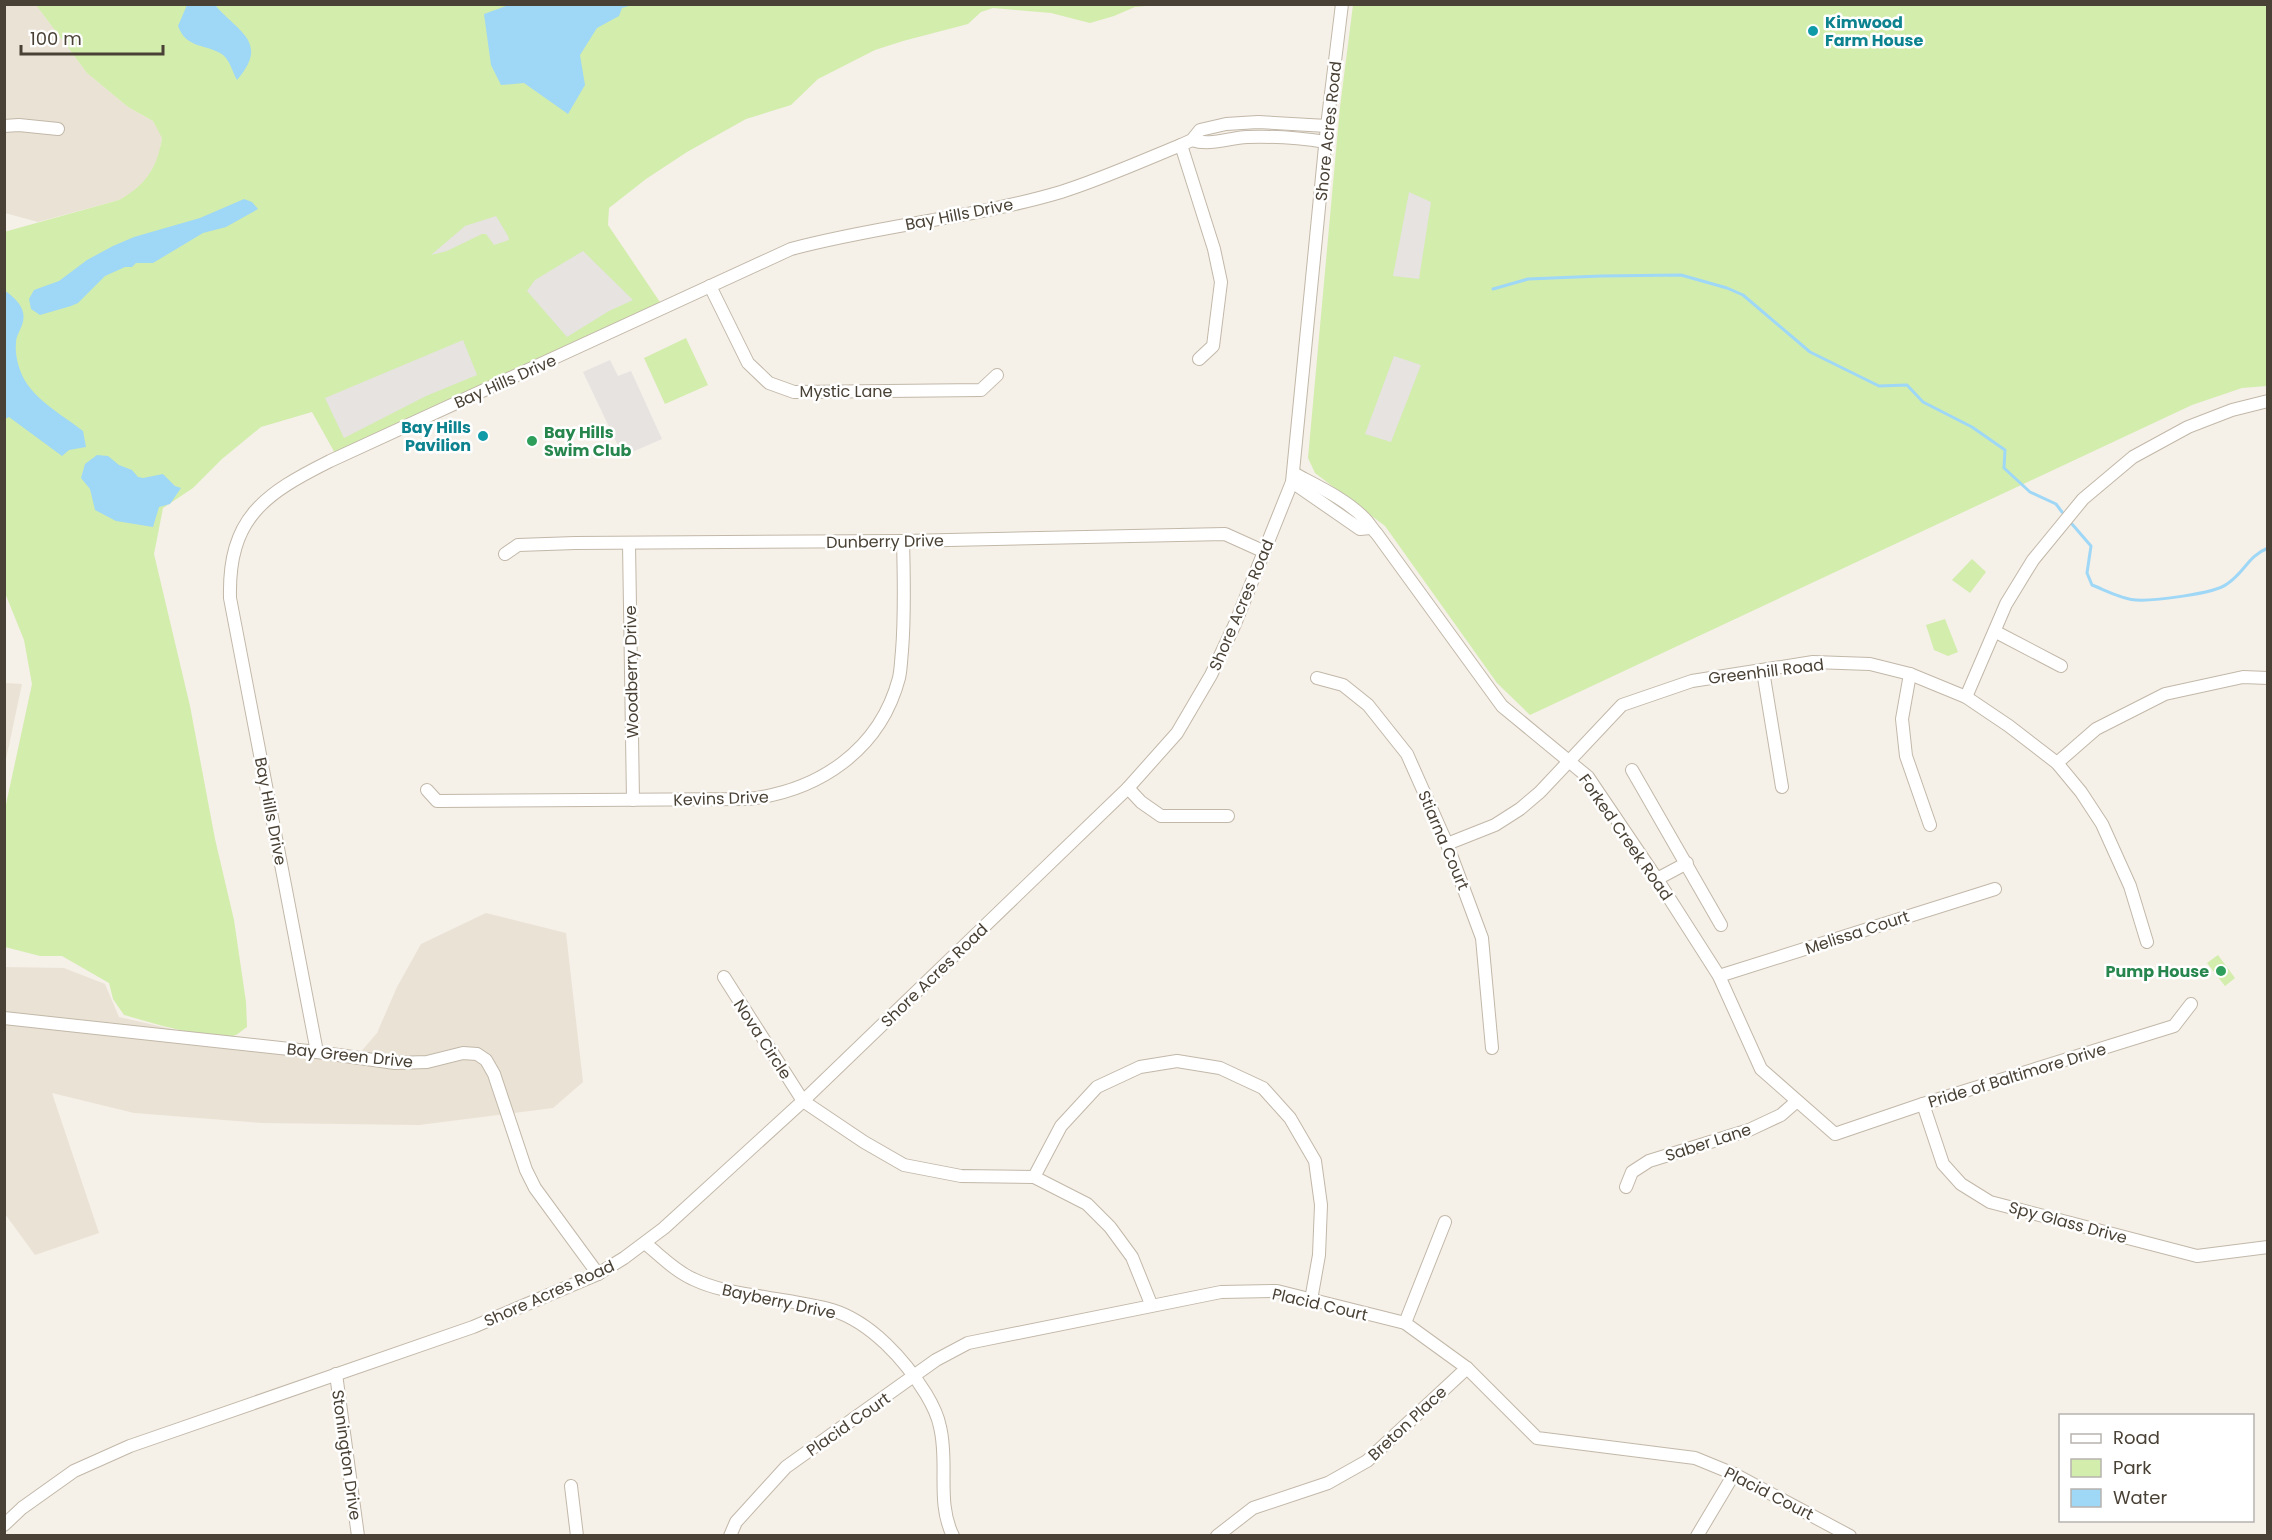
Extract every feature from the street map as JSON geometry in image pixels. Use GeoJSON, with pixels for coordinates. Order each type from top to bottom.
{"type":"FeatureCollection","features":[{"type":"Feature","properties":{"kind":"street","name":"Shore Acres Road"},"geometry":{"type":"LineString","coordinates":[[4,1525],[22,1508],[74,1471],[130,1446],[473,1327],[598,1274],[646,1244],[803,1101],[1128,788],[1177,733],[1202,692],[1236,624],[1292,477],[1327,126],[1342,4]]}},
{"type":"Feature","properties":{"kind":"street","name":"Bay Hills Drive"},"geometry":{"type":"LineString","coordinates":[[1186,143],[1200,130],[1226,124],[1258,122],[1327,126]]}},
{"type":"Feature","properties":{"kind":"street"},"geometry":{"type":"LineString","coordinates":[[4,126],[19,125],[58,129]]}},
{"type":"Feature","properties":{"kind":"street","name":"Bay Hills Drive"},"geometry":{"type":"LineString","coordinates":[[317,1053],[230,598],[233,557],[244,525],[270,495],[292,480],[792,249],[832,238],[973,212],[1063,191],[1186,143],[1267,136],[1326,142]]}},
{"type":"Feature","properties":{"kind":"street"},"geometry":{"type":"LineString","coordinates":[[1186,143],[1221,282],[1213,346],[1199,359]]}},
{"type":"Feature","properties":{"kind":"street","name":"Mystic Lane"},"geometry":{"type":"LineString","coordinates":[[711,286],[748,363],[769,383],[794,392],[981,390],[997,375]]}},
{"type":"Feature","properties":{"kind":"street"},"geometry":{"type":"LineString","coordinates":[[1966,698],[2006,604],[2033,560],[2083,499],[2133,458],[2188,427],[2232,410],[2268,401]]}},
{"type":"Feature","properties":{"kind":"street","name":"Forked Creek Road"},"geometry":{"type":"LineString","coordinates":[[1292,477],[1339,499],[1367,520],[1370,528],[1377,534],[1502,706],[1588,777],[1719,976],[1761,1069],[1835,1134]]}},
{"type":"Feature","properties":{"kind":"street","name":"Dunberry Drive"},"geometry":{"type":"LineString","coordinates":[[505,554],[518,545],[903,541],[1225,534],[1265,552]]}},
{"type":"Feature","properties":{"kind":"street","name":"Kevins Drive"},"geometry":{"type":"LineString","coordinates":[[427,790],[437,801],[748,799],[774,796],[817,780],[850,757],[869,737],[891,703],[899,676],[904,622],[903,541]]}},
{"type":"Feature","properties":{"kind":"street","name":"Woodberry Drive"},"geometry":{"type":"LineString","coordinates":[[629,543],[633,800]]}},
{"type":"Feature","properties":{"kind":"street"},"geometry":{"type":"LineString","coordinates":[[1996,632],[2061,666]]}},
{"type":"Feature","properties":{"kind":"street","name":"Greenhill Road"},"geometry":{"type":"LineString","coordinates":[[1446,844],[1495,825],[1520,809],[1540,792],[1622,705],[1692,681],[1813,662],[1870,664],[1910,674],[1966,698],[2009,726],[2057,763],[2081,792],[2102,824],[2130,886],[2147,942]]}},
{"type":"Feature","properties":{"kind":"street"},"geometry":{"type":"LineString","coordinates":[[1763,671],[1782,787]]}},
{"type":"Feature","properties":{"kind":"street"},"geometry":{"type":"LineString","coordinates":[[1910,674],[1902,719],[1906,756],[1930,825]]}},
{"type":"Feature","properties":{"kind":"street"},"geometry":{"type":"LineString","coordinates":[[2057,763],[2096,729],[2165,694],[2243,677],[2268,678]]}},
{"type":"Feature","properties":{"kind":"street","name":"Stiarna Court"},"geometry":{"type":"LineString","coordinates":[[1317,678],[1343,685],[1368,705],[1407,754],[1446,844],[1482,938],[1492,1048]]}},
{"type":"Feature","properties":{"kind":"street"},"geometry":{"type":"LineString","coordinates":[[1632,770],[1721,925]]}},
{"type":"Feature","properties":{"kind":"street"},"geometry":{"type":"LineString","coordinates":[[1128,788],[1141,802],[1161,816],[1228,816]]}},
{"type":"Feature","properties":{"kind":"street"},"geometry":{"type":"LineString","coordinates":[[1657,879],[1687,863]]}},
{"type":"Feature","properties":{"kind":"street","name":"Melissa Court"},"geometry":{"type":"LineString","coordinates":[[1719,976],[1995,889]]}},
{"type":"Feature","properties":{"kind":"street","name":"Nova Circle"},"geometry":{"type":"LineString","coordinates":[[724,977],[803,1101]]}},
{"type":"Feature","properties":{"kind":"street","name":"Pride of Baltimore Drive"},"geometry":{"type":"LineString","coordinates":[[1835,1134],[1923,1104],[2174,1026],[2191,1004]]}},
{"type":"Feature","properties":{"kind":"street","name":"Bay Green Drive"},"geometry":{"type":"LineString","coordinates":[[4,1018],[395,1063],[427,1062],[463,1053],[477,1054],[486,1060],[494,1074],[534,1188],[598,1274]]}},
{"type":"Feature","properties":{"kind":"street"},"geometry":{"type":"LineString","coordinates":[[1034,1177],[1061,1126],[1097,1087],[1140,1067],[1177,1061],[1220,1068],[1263,1088],[1290,1118],[1315,1161],[1321,1205],[1319,1255],[1311,1300]]}},
{"type":"Feature","properties":{"kind":"street"},"geometry":{"type":"LineString","coordinates":[[803,1101],[864,1142],[904,1165],[961,1176],[1034,1177],[1087,1204],[1110,1227],[1132,1257],[1151,1304]]}},
{"type":"Feature","properties":{"kind":"street","name":"Saber Lane"},"geometry":{"type":"LineString","coordinates":[[1626,1187],[1632,1172],[1649,1161],[1749,1130],[1781,1115],[1797,1101]]}},
{"type":"Feature","properties":{"kind":"street","name":"Spy Glass Drive"},"geometry":{"type":"LineString","coordinates":[[1923,1104],[1943,1164],[1961,1184],[1990,1202],[2197,1256],[2268,1247]]}},
{"type":"Feature","properties":{"kind":"street"},"geometry":{"type":"LineString","coordinates":[[1405,1323],[1445,1222]]}},
{"type":"Feature","properties":{"kind":"street","name":"Bayberry Drive"},"geometry":{"type":"LineString","coordinates":[[646,1244],[676,1269],[712,1287],[833,1311],[853,1319],[886,1345],[914,1377],[926,1395],[940,1427],[944,1510],[953,1536]]}},
{"type":"Feature","properties":{"kind":"street","name":"Placid Court"},"geometry":{"type":"LineString","coordinates":[[730,1536],[736,1522],[786,1467],[936,1360],[968,1343],[1151,1304],[1221,1292],[1277,1291],[1405,1323],[1467,1368],[1537,1438],[1695,1458],[1734,1474],[1851,1536]]}},
{"type":"Feature","properties":{"kind":"street","name":"Breton Place"},"geometry":{"type":"LineString","coordinates":[[1216,1536],[1252,1508],[1328,1483],[1367,1461],[1467,1368]]}},
{"type":"Feature","properties":{"kind":"street","name":"Stonington Drive"},"geometry":{"type":"LineString","coordinates":[[336,1374],[358,1536]]}},
{"type":"Feature","properties":{"kind":"street"},"geometry":{"type":"LineString","coordinates":[[1697,1536],[1734,1474]]}},
{"type":"Feature","properties":{"kind":"street"},"geometry":{"type":"LineString","coordinates":[[571,1486],[577,1536]]}},
{"type":"Feature","properties":{"kind":"shaded area"},"geometry":{"type":"Polygon","coordinates":[[[4,5],[36,5],[87,73],[128,107],[153,121],[162,137],[159,155],[148,178],[135,191],[119,200],[38,222],[5,213],[4,5]]]}},
{"type":"Feature","properties":{"kind":"shaded area"},"geometry":{"type":"Polygon","coordinates":[[[1409,192],[1431,202],[1419,279],[1393,276],[1409,192]]]}},
{"type":"Feature","properties":{"kind":"shaded area"},"geometry":{"type":"Polygon","coordinates":[[[496,216],[509,240],[494,245],[486,234],[482,234],[447,251],[431,255],[465,226],[496,216]]]}},
{"type":"Feature","properties":{"kind":"shaded area"},"geometry":{"type":"Polygon","coordinates":[[[583,251],[633,300],[609,311],[567,337],[527,291],[535,280],[583,251]]]}},
{"type":"Feature","properties":{"kind":"shaded area"},"geometry":{"type":"Polygon","coordinates":[[[463,340],[477,375],[426,396],[344,438],[325,398],[463,340]]]}},
{"type":"Feature","properties":{"kind":"shaded area"},"geometry":{"type":"Polygon","coordinates":[[[1394,356],[1421,365],[1391,442],[1365,434],[1394,356]]]}},
{"type":"Feature","properties":{"kind":"shaded area"},"geometry":{"type":"Polygon","coordinates":[[[610,360],[618,376],[631,371],[662,439],[623,456],[583,372],[610,360]]]}},
{"type":"Feature","properties":{"kind":"shaded area"},"geometry":{"type":"Polygon","coordinates":[[[4,683],[22,684],[5,764],[4,683]]]}},
{"type":"Feature","properties":{"kind":"shaded area"},"geometry":{"type":"Polygon","coordinates":[[[486,913],[566,933],[583,1082],[553,1108],[419,1125],[262,1123],[134,1113],[52,1093],[99,1233],[35,1255],[5,1214],[5,967],[64,968],[105,984],[119,1017],[194,1034],[359,1054],[377,1033],[397,987],[421,944],[486,913]]]}},
{"type":"Feature","properties":{"kind":"green space"},"geometry":{"type":"Polygon","coordinates":[[[36,5],[1156,5],[1135,7],[1090,23],[1051,13],[993,8],[981,12],[968,24],[875,50],[818,79],[791,105],[746,119],[687,152],[646,179],[609,208],[608,225],[666,311],[547,355],[439,404],[336,455],[312,412],[261,427],[222,459],[193,488],[163,508],[154,554],[190,706],[215,839],[234,920],[246,1002],[247,1027],[236,1035],[226,1037],[198,1034],[124,1015],[113,999],[109,983],[62,956],[40,956],[5,947],[5,809],[32,684],[24,640],[5,593],[4,232],[119,200],[149,175],[157,158],[162,138],[153,121],[128,107],[87,73],[36,5]]]}},
{"type":"Feature","properties":{"kind":"green space"},"geometry":{"type":"Polygon","coordinates":[[[1353,5],[2267,5],[2267,386],[2242,388],[2192,405],[1530,715],[1497,683],[1385,526],[1315,473],[1308,458],[1340,107],[1353,5]]]}},
{"type":"Feature","properties":{"kind":"green space"},"geometry":{"type":"Polygon","coordinates":[[[686,338],[708,385],[665,404],[644,358],[686,338]]]}},
{"type":"Feature","properties":{"kind":"green space"},"geometry":{"type":"Polygon","coordinates":[[[1972,559],[1986,572],[1970,593],[1952,580],[1972,559]]]}},
{"type":"Feature","properties":{"kind":"green space"},"geometry":{"type":"Polygon","coordinates":[[[1945,619],[1958,652],[1948,656],[1934,650],[1926,625],[1945,619]]]}},
{"type":"Feature","properties":{"kind":"green space","name":"Pump House"},"geometry":{"type":"Polygon","coordinates":[[[2218,955],[2235,978],[2225,986],[2207,963],[2218,955]]]}},
{"type":"Feature","properties":{"kind":"water"},"geometry":{"type":"Polygon","coordinates":[[[187,5],[215,5],[247,38],[251,47],[251,56],[237,80],[223,55],[191,42],[181,33],[178,26],[187,5]]]}},
{"type":"Feature","properties":{"kind":"water"},"geometry":{"type":"Polygon","coordinates":[[[509,5],[632,5],[622,8],[619,16],[597,28],[580,55],[585,85],[568,114],[524,83],[501,85],[491,65],[484,14],[509,5]]]}},
{"type":"Feature","properties":{"kind":"water"},"geometry":{"type":"Polygon","coordinates":[[[244,199],[252,202],[258,209],[226,227],[203,233],[153,263],[136,263],[132,267],[125,267],[105,276],[78,303],[40,315],[31,309],[29,299],[34,290],[59,281],[87,260],[113,246],[134,237],[200,218],[244,199]]]}},
{"type":"Feature","properties":{"kind":"water"},"geometry":{"type":"Polygon","coordinates":[[[5,291],[17,301],[22,309],[23,320],[16,349],[18,364],[24,380],[38,397],[83,431],[86,447],[69,450],[62,456],[9,417],[5,419],[5,291]]]}},
{"type":"Feature","properties":{"kind":"water"},"geometry":{"type":"Polygon","coordinates":[[[97,455],[108,456],[119,465],[132,470],[138,477],[163,474],[175,486],[181,488],[170,504],[159,507],[153,527],[116,521],[95,510],[90,489],[81,478],[85,464],[97,455]]]}},
{"type":"Feature","properties":{"kind":"waterway"},"geometry":{"type":"LineString","coordinates":[[1493,289],[1528,279],[1681,275],[1727,288],[1743,295],[1810,352],[1879,386],[1907,385],[1923,402],[1972,427],[2005,450],[2004,468],[2030,492],[2056,504],[2062,512]]}},
{"type":"Feature","properties":{"kind":"waterway"},"geometry":{"type":"LineString","coordinates":[[2072,524],[2091,546],[2087,573],[2092,585],[2136,600],[2183,596],[2220,588],[2233,579],[2256,555],[2268,548]]}},
{"type":"Feature","properties":{"kind":"place","name":"Kimwood Farm House"},"geometry":{"type":"Point","coordinates":[1813,31]}},
{"type":"Feature","properties":{"kind":"place","name":"Bay Hills Pavilion"},"geometry":{"type":"Point","coordinates":[483,436]}},
{"type":"Feature","properties":{"kind":"place","name":"Bay Hills Swim Club"},"geometry":{"type":"Point","coordinates":[532,441]}},
{"type":"Feature","properties":{"kind":"place","name":"Pump House"},"geometry":{"type":"Point","coordinates":[2221,971]}}]}
